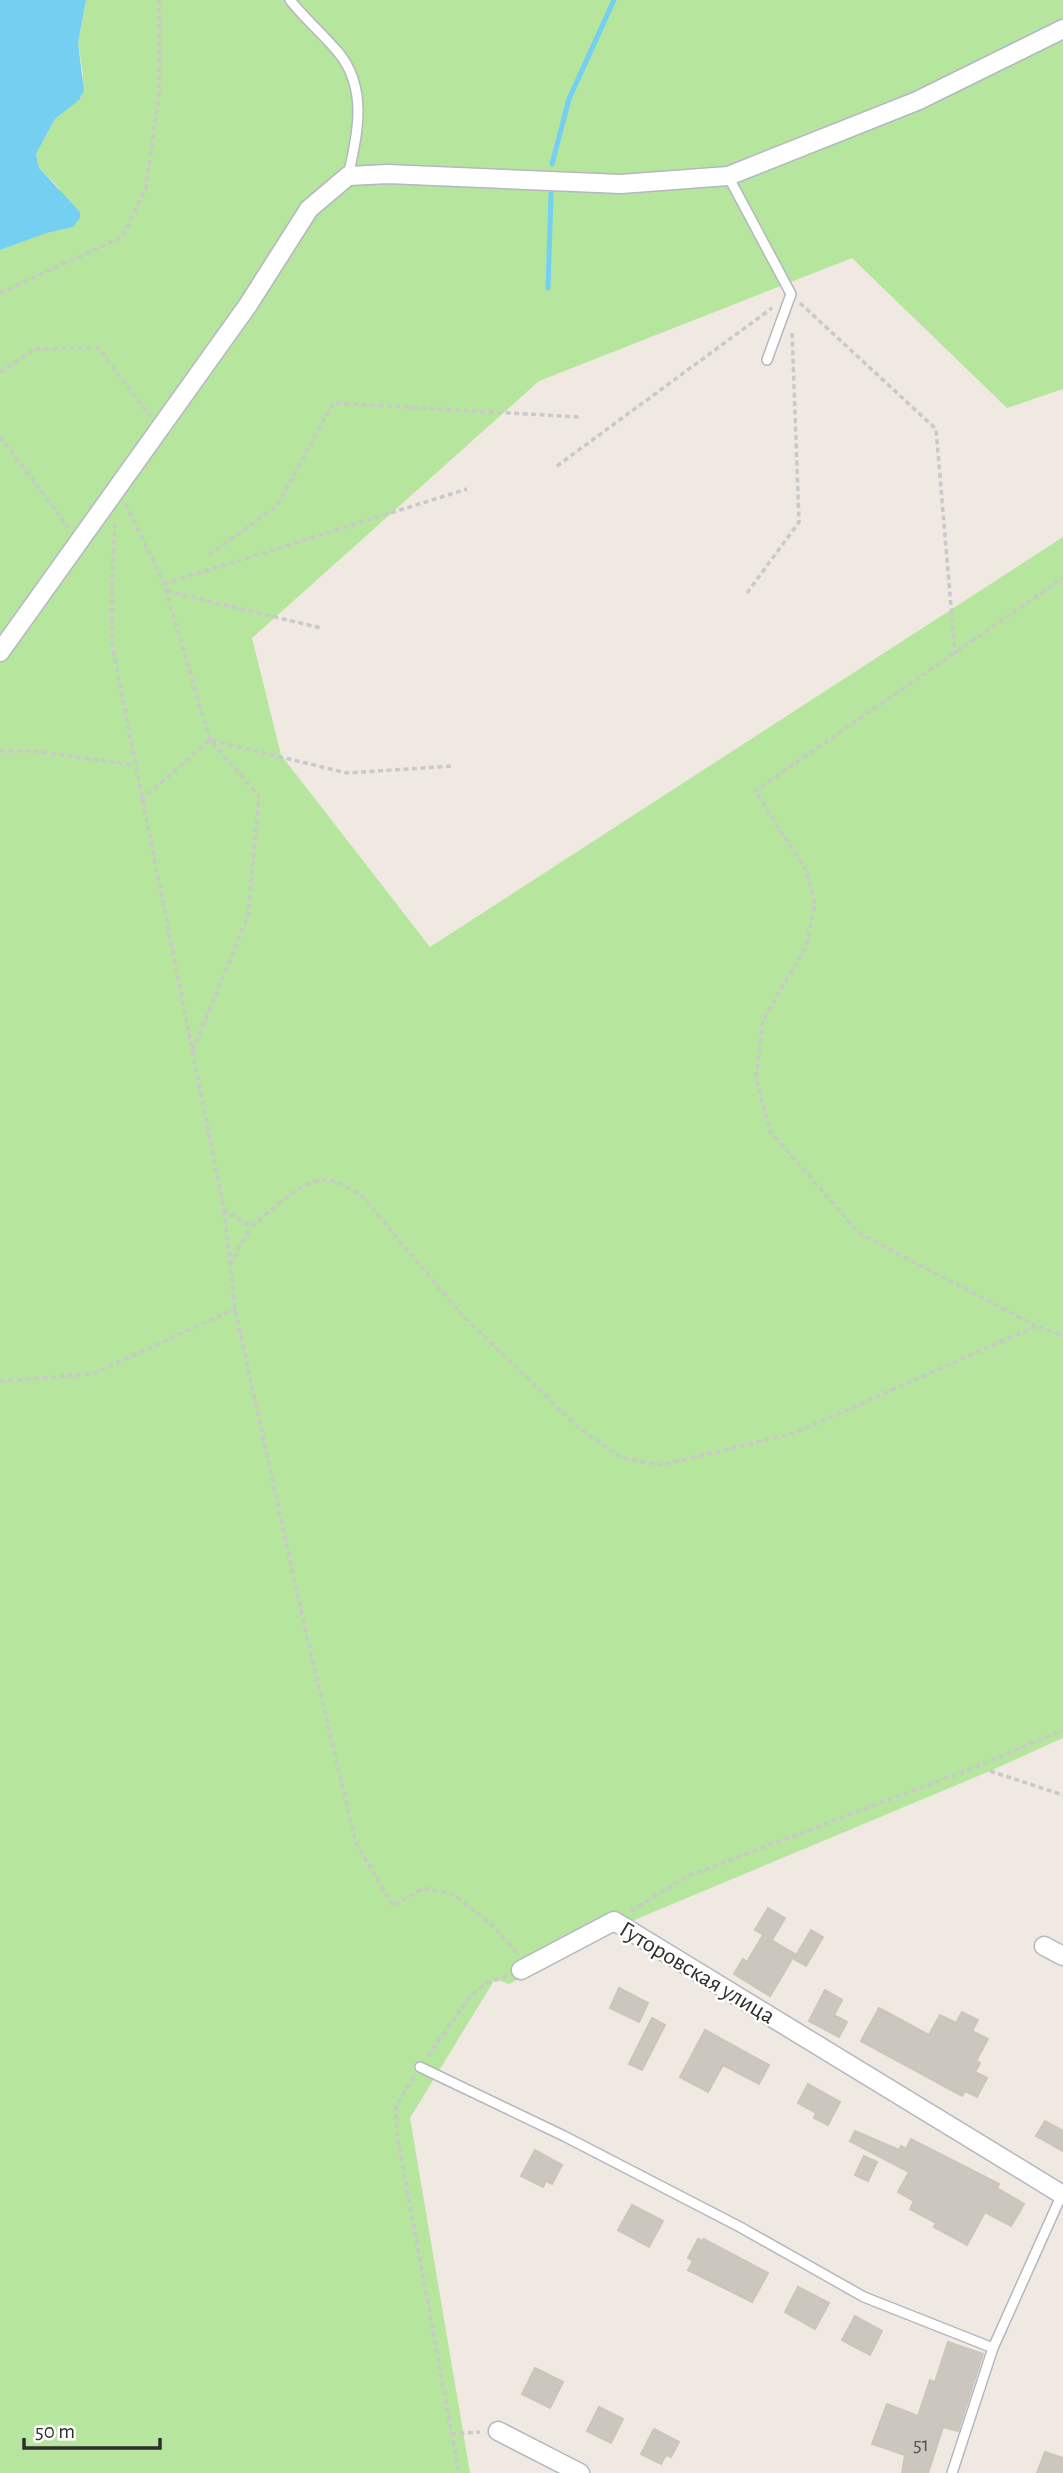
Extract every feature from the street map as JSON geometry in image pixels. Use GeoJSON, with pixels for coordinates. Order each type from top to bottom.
{"type":"FeatureCollection","features":[{"type":"Feature","properties":{"kind":"street"},"geometry":{"type":"LineString","coordinates":[[0,652],[248,305],[309,209],[348,176],[388,174],[621,184],[728,176],[917,101],[1063,29]]}},
{"type":"Feature","properties":{"kind":"street","name":"Гуторовская улица"},"geometry":{"type":"LineString","coordinates":[[521,1970],[614,1921],[1062,2194]]}},
{"type":"Feature","properties":{"kind":"street"},"geometry":{"type":"LineString","coordinates":[[1044,1946],[1063,1956]]}},
{"type":"Feature","properties":{"kind":"street"},"geometry":{"type":"LineString","coordinates":[[498,2431],[579,2473]]}},
{"type":"Feature","properties":{"kind":"lane"},"geometry":{"type":"LineString","coordinates":[[290,0],[306,21],[339,53],[354,81],[359,103],[356,140],[348,176]]}},
{"type":"Feature","properties":{"kind":"lane"},"geometry":{"type":"LineString","coordinates":[[728,176],[791,294],[767,360]]}},
{"type":"Feature","properties":{"kind":"lane"},"geometry":{"type":"LineString","coordinates":[[421,2067],[740,2227],[864,2297],[993,2348]]}},
{"type":"Feature","properties":{"kind":"lane"},"geometry":{"type":"LineString","coordinates":[[952,2473],[993,2348],[1062,2194]]}},
{"type":"Feature","properties":{"kind":"path"},"geometry":{"type":"LineString","coordinates":[[0,293],[122,237],[146,188],[159,94],[159,0]]}},
{"type":"Feature","properties":{"kind":"path"},"geometry":{"type":"LineString","coordinates":[[557,466],[791,294]]}},
{"type":"Feature","properties":{"kind":"path"},"geometry":{"type":"LineString","coordinates":[[747,593],[799,522],[791,294]]}},
{"type":"Feature","properties":{"kind":"path"},"geometry":{"type":"LineString","coordinates":[[791,294],[936,429],[955,654]]}},
{"type":"Feature","properties":{"kind":"path"},"geometry":{"type":"LineString","coordinates":[[0,372],[35,349],[99,348],[159,429]]}},
{"type":"Feature","properties":{"kind":"path"},"geometry":{"type":"LineString","coordinates":[[209,555],[277,506],[333,403],[579,417]]}},
{"type":"Feature","properties":{"kind":"path"},"geometry":{"type":"LineString","coordinates":[[0,437],[79,541]]}},
{"type":"Feature","properties":{"kind":"path"},"geometry":{"type":"LineString","coordinates":[[118,486],[164,584],[210,740],[260,796],[248,916],[192,1053]]}},
{"type":"Feature","properties":{"kind":"path"},"geometry":{"type":"LineString","coordinates":[[118,486],[111,577],[112,645],[224,1210],[235,1309],[306,1633],[356,1843],[393,1906],[424,1888],[454,1895],[492,1925],[518,1951],[521,1970],[485,1984],[469,1997],[396,2106],[397,2135],[459,2473]]}},
{"type":"Feature","properties":{"kind":"path"},"geometry":{"type":"LineString","coordinates":[[164,584],[467,489]]}},
{"type":"Feature","properties":{"kind":"path"},"geometry":{"type":"LineString","coordinates":[[1063,578],[755,791],[806,870],[816,904],[806,947],[763,1020],[756,1079],[770,1131],[859,1233],[1036,1326],[1063,1335]]}},
{"type":"Feature","properties":{"kind":"path"},"geometry":{"type":"LineString","coordinates":[[166,591],[321,628]]}},
{"type":"Feature","properties":{"kind":"path"},"geometry":{"type":"LineString","coordinates":[[141,800],[210,740]]}},
{"type":"Feature","properties":{"kind":"path"},"geometry":{"type":"LineString","coordinates":[[210,740],[347,773],[453,766]]}},
{"type":"Feature","properties":{"kind":"path"},"geometry":{"type":"LineString","coordinates":[[0,751],[35,751],[134,765]]}},
{"type":"Feature","properties":{"kind":"path"},"geometry":{"type":"LineString","coordinates":[[230,1265],[251,1227],[300,1188],[322,1180],[345,1185],[362,1196],[461,1314],[579,1428],[622,1458],[661,1465],[795,1433],[1036,1326]]}},
{"type":"Feature","properties":{"kind":"path"},"geometry":{"type":"LineString","coordinates":[[224,1210],[251,1227]]}},
{"type":"Feature","properties":{"kind":"path"},"geometry":{"type":"LineString","coordinates":[[0,1381],[92,1374],[235,1309]]}},
{"type":"Feature","properties":{"kind":"path"},"geometry":{"type":"LineString","coordinates":[[614,1921],[688,1876],[983,1764],[1063,1730]]}},
{"type":"Feature","properties":{"kind":"path"},"geometry":{"type":"LineString","coordinates":[[990,1771],[1063,1796]]}},
{"type":"Feature","properties":{"kind":"path"},"geometry":{"type":"LineString","coordinates":[[451,2434],[498,2431]]}},
{"type":"Feature","properties":{"kind":"green space"},"geometry":{"type":"Polygon","coordinates":[[[86,0],[1063,0],[1063,389],[1007,408],[852,258],[539,381],[252,638],[281,755],[430,947],[1063,537],[1063,1738],[608,1931],[509,1984],[495,1979],[410,2118],[470,2473],[0,2473],[0,250],[73,227],[59,188],[39,168],[36,154],[55,119],[82,96],[83,74],[78,43],[86,0]]]}},
{"type":"Feature","properties":{"kind":"water"},"geometry":{"type":"Polygon","coordinates":[[[0,0],[86,0],[78,43],[84,91],[79,100],[55,119],[36,154],[39,168],[80,212],[80,218],[73,227],[0,250],[0,0]]]}},
{"type":"Feature","properties":{"kind":"building"},"geometry":{"type":"Polygon","coordinates":[[[768,1908],[785,1918],[772,1940],[755,1930],[768,1908]]]}},
{"type":"Feature","properties":{"kind":"building"},"geometry":{"type":"Polygon","coordinates":[[[811,1930],[823,1937],[806,1966],[794,1959],[811,1930]]]}},
{"type":"Feature","properties":{"kind":"building"},"geometry":{"type":"Polygon","coordinates":[[[763,1935],[795,1954],[770,1996],[734,1974],[743,1959],[747,1962],[763,1935]]]}},
{"type":"Feature","properties":{"kind":"building"},"geometry":{"type":"Polygon","coordinates":[[[619,1988],[648,2003],[639,2022],[610,2008],[619,1988]]]}},
{"type":"Feature","properties":{"kind":"building"},"geometry":{"type":"Polygon","coordinates":[[[825,1990],[842,2000],[834,2015],[847,2022],[839,2037],[809,2021],[825,1990]]]}},
{"type":"Feature","properties":{"kind":"building"},"geometry":{"type":"Polygon","coordinates":[[[879,2008],[929,2035],[940,2015],[956,2023],[962,2012],[978,2020],[972,2031],[988,2039],[976,2061],[980,2063],[975,2072],[987,2078],[977,2097],[965,2091],[962,2096],[861,2041],[879,2008]]]}},
{"type":"Feature","properties":{"kind":"building"},"geometry":{"type":"Polygon","coordinates":[[[652,2018],[665,2025],[642,2070],[629,2064],[652,2018]]]}},
{"type":"Feature","properties":{"kind":"building"},"geometry":{"type":"Polygon","coordinates":[[[705,2030],[769,2065],[759,2084],[723,2065],[708,2092],[680,2077],[705,2030]]]}},
{"type":"Feature","properties":{"kind":"building"},"geometry":{"type":"Polygon","coordinates":[[[808,2084],[840,2102],[828,2125],[814,2118],[816,2113],[798,2103],[808,2084]]]}},
{"type":"Feature","properties":{"kind":"building"},"geometry":{"type":"Polygon","coordinates":[[[1045,2121],[1063,2131],[1063,2151],[1036,2136],[1045,2121]]]}},
{"type":"Feature","properties":{"kind":"building"},"geometry":{"type":"Polygon","coordinates":[[[855,2131],[899,2150],[901,2146],[906,2149],[911,2139],[999,2184],[997,2188],[1024,2204],[1011,2226],[985,2212],[967,2245],[934,2227],[936,2223],[910,2209],[914,2201],[898,2192],[909,2172],[850,2141],[855,2131]]]}},
{"type":"Feature","properties":{"kind":"building"},"geometry":{"type":"Polygon","coordinates":[[[535,2150],[562,2165],[552,2184],[546,2181],[543,2187],[521,2176],[535,2150]]]}},
{"type":"Feature","properties":{"kind":"building"},"geometry":{"type":"Polygon","coordinates":[[[864,2156],[877,2162],[868,2181],[855,2175],[864,2156]]]}},
{"type":"Feature","properties":{"kind":"building"},"geometry":{"type":"Polygon","coordinates":[[[632,2205],[663,2221],[649,2247],[618,2230],[632,2205]]]}},
{"type":"Feature","properties":{"kind":"building"},"geometry":{"type":"Polygon","coordinates":[[[698,2239],[704,2239],[768,2273],[752,2302],[688,2270],[693,2261],[688,2258],[698,2239]]]}},
{"type":"Feature","properties":{"kind":"building"},"geometry":{"type":"Polygon","coordinates":[[[798,2287],[829,2303],[815,2329],[785,2312],[798,2287]]]}},
{"type":"Feature","properties":{"kind":"building"},"geometry":{"type":"Polygon","coordinates":[[[855,2316],[882,2331],[870,2355],[842,2340],[855,2316]]]}},
{"type":"Feature","properties":{"kind":"building"},"geometry":{"type":"Polygon","coordinates":[[[948,2342],[983,2354],[958,2431],[943,2427],[928,2473],[902,2473],[905,2455],[872,2444],[887,2404],[918,2416],[930,2380],[935,2382],[948,2342]]]}},
{"type":"Feature","properties":{"kind":"building"},"geometry":{"type":"Polygon","coordinates":[[[535,2368],[563,2382],[550,2408],[522,2394],[535,2368]]]}},
{"type":"Feature","properties":{"kind":"building"},"geometry":{"type":"Polygon","coordinates":[[[599,2407],[623,2419],[611,2443],[587,2431],[599,2407]]]}},
{"type":"Feature","properties":{"kind":"building"},"geometry":{"type":"Polygon","coordinates":[[[654,2429],[679,2442],[671,2457],[666,2455],[661,2464],[641,2454],[654,2429]]]}},
{"type":"Feature","properties":{"kind":"building"},"geometry":{"type":"Polygon","coordinates":[[[1045,2452],[1063,2458],[1063,2473],[1037,2473],[1045,2452]]]}},
{"type":"Feature","properties":{"kind":"waterway"},"geometry":{"type":"LineString","coordinates":[[552,164],[569,99],[614,0]]}},
{"type":"Feature","properties":{"kind":"waterway"},"geometry":{"type":"LineString","coordinates":[[548,288],[551,194]]}}]}
